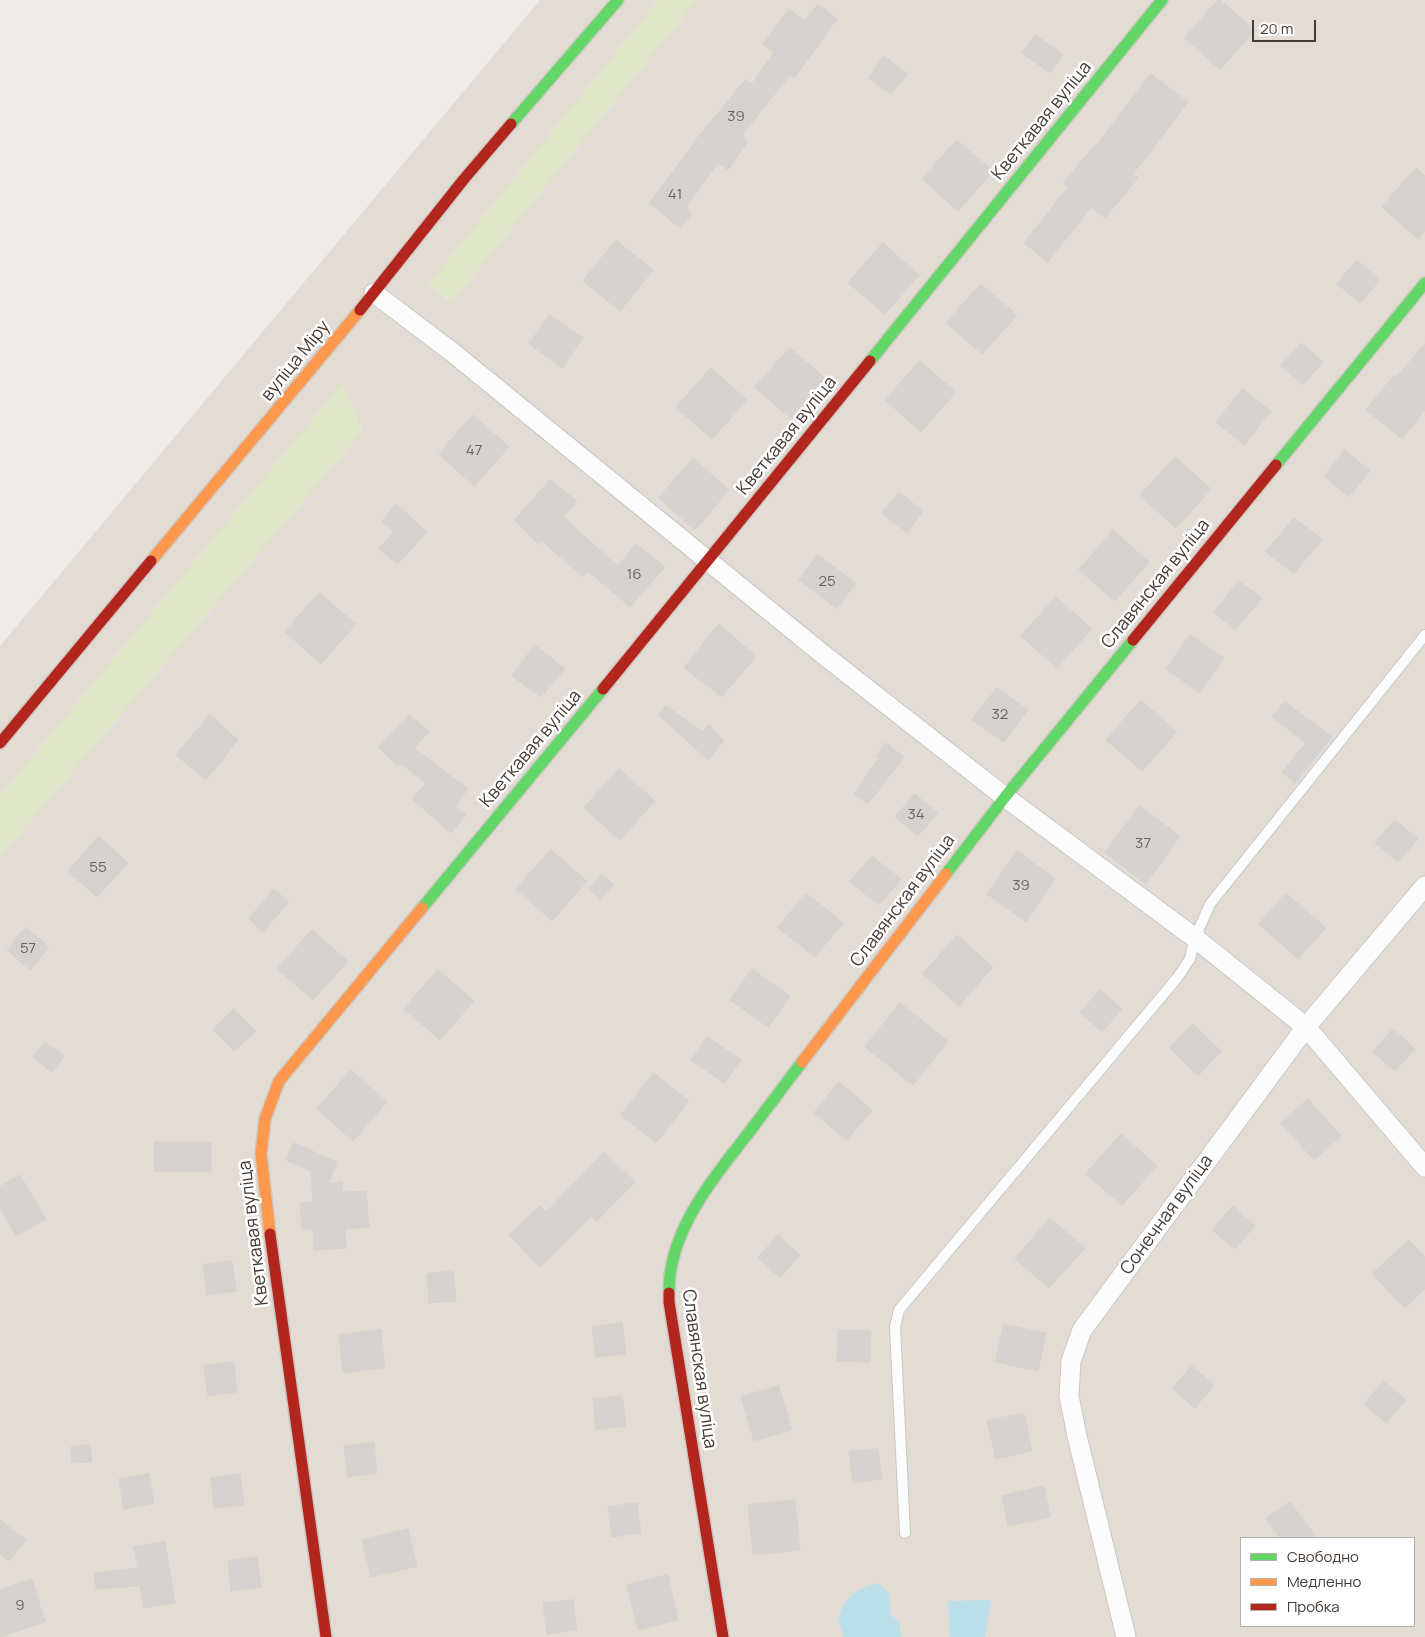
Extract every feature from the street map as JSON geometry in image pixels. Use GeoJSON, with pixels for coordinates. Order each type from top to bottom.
{"type":"FeatureCollection","features":[{"type":"Feature","properties":{"kind":"street","name":"вуліца Міру"},"geometry":{"type":"LineString","coordinates":[[0,743],[374,293],[464,179],[618,0]]}},
{"type":"Feature","properties":{"kind":"street","name":"Кветкавая вуліца"},"geometry":{"type":"LineString","coordinates":[[326,1637],[263,1182],[261,1154],[265,1119],[279,1081],[709,560],[1162,0]]}},
{"type":"Feature","properties":{"kind":"street","name":"Славянская вуліца"},"geometry":{"type":"LineString","coordinates":[[723,1637],[669,1302],[670,1272],[676,1248],[694,1211],[716,1174],[1005,796],[1425,283]]}},
{"type":"Feature","properties":{"kind":"street"},"geometry":{"type":"LineString","coordinates":[[374,293],[452,352],[820,652],[1005,796],[1195,938],[1306,1027],[1425,1168]]}},
{"type":"Feature","properties":{"kind":"street","name":"Сонечная вуліца"},"geometry":{"type":"LineString","coordinates":[[1126,1637],[1069,1396],[1071,1361],[1082,1330],[1306,1027],[1425,886]]}},
{"type":"Feature","properties":{"kind":"lane"},"geometry":{"type":"LineString","coordinates":[[905,1533],[895,1327],[899,1310],[1177,978],[1190,959],[1195,938],[1210,904],[1425,634]]}},
{"type":"Feature","properties":{"kind":"shaded area"},"geometry":{"type":"Polygon","coordinates":[[[540,0],[1425,0],[1425,1637],[0,1637],[0,646],[540,0]]]}},
{"type":"Feature","properties":{"kind":"green space"},"geometry":{"type":"Polygon","coordinates":[[[658,0],[697,0],[451,303],[428,284],[658,0]]]}},
{"type":"Feature","properties":{"kind":"green space"},"geometry":{"type":"Polygon","coordinates":[[[342,383],[363,431],[0,857],[0,795],[342,383]]]}},
{"type":"Feature","properties":{"kind":"water"},"geometry":{"type":"Polygon","coordinates":[[[878,1583],[890,1594],[890,1615],[899,1621],[901,1637],[844,1637],[838,1619],[844,1605],[857,1591],[878,1583]]]}},
{"type":"Feature","properties":{"kind":"water"},"geometry":{"type":"Polygon","coordinates":[[[991,1600],[985,1637],[950,1637],[948,1601],[991,1600]]]}},
{"type":"Feature","properties":{"kind":"building"},"geometry":{"type":"Polygon","coordinates":[[[1218,0],[1255,30],[1220,70],[1185,38],[1218,0]]]}},
{"type":"Feature","properties":{"kind":"building"},"geometry":{"type":"Polygon","coordinates":[[[818,4],[837,19],[794,78],[790,75],[742,135],[747,143],[728,170],[718,163],[686,207],[692,214],[680,228],[649,203],[693,143],[746,79],[752,84],[774,52],[763,44],[789,9],[805,21],[818,4]]]}},
{"type":"Feature","properties":{"kind":"building"},"geometry":{"type":"Polygon","coordinates":[[[1036,35],[1063,55],[1050,73],[1022,53],[1036,35]]]}},
{"type":"Feature","properties":{"kind":"building"},"geometry":{"type":"Polygon","coordinates":[[[884,56],[908,74],[891,94],[869,78],[884,56]]]}},
{"type":"Feature","properties":{"kind":"building"},"geometry":{"type":"Polygon","coordinates":[[[1151,74],[1188,102],[1133,174],[1138,178],[1105,218],[1091,207],[1048,262],[1024,243],[1068,187],[1063,183],[1097,145],[1151,74]]]}},
{"type":"Feature","properties":{"kind":"building"},"geometry":{"type":"Polygon","coordinates":[[[957,140],[993,171],[958,211],[922,179],[957,140]]]}},
{"type":"Feature","properties":{"kind":"building"},"geometry":{"type":"Polygon","coordinates":[[[1416,168],[1425,176],[1425,231],[1418,239],[1382,207],[1416,168]]]}},
{"type":"Feature","properties":{"kind":"building"},"geometry":{"type":"Polygon","coordinates":[[[616,240],[653,270],[620,311],[583,281],[616,240]]]}},
{"type":"Feature","properties":{"kind":"building"},"geometry":{"type":"Polygon","coordinates":[[[883,243],[919,275],[885,314],[848,283],[883,243]]]}},
{"type":"Feature","properties":{"kind":"building"},"geometry":{"type":"Polygon","coordinates":[[[1357,260],[1380,280],[1360,303],[1337,284],[1357,260]]]}},
{"type":"Feature","properties":{"kind":"building"},"geometry":{"type":"Polygon","coordinates":[[[981,284],[1017,315],[982,354],[946,323],[981,284]]]}},
{"type":"Feature","properties":{"kind":"building"},"geometry":{"type":"Polygon","coordinates":[[[550,315],[583,338],[562,368],[529,344],[550,315]]]}},
{"type":"Feature","properties":{"kind":"building"},"geometry":{"type":"Polygon","coordinates":[[[1301,343],[1323,362],[1303,385],[1281,366],[1301,343]]]}},
{"type":"Feature","properties":{"kind":"building"},"geometry":{"type":"Polygon","coordinates":[[[1425,344],[1425,410],[1402,439],[1366,410],[1394,375],[1396,377],[1425,344]]]}},
{"type":"Feature","properties":{"kind":"building"},"geometry":{"type":"Polygon","coordinates":[[[790,348],[826,379],[791,419],[755,387],[790,348]]]}},
{"type":"Feature","properties":{"kind":"building"},"geometry":{"type":"Polygon","coordinates":[[[920,361],[956,392],[921,432],[885,400],[920,361]]]}},
{"type":"Feature","properties":{"kind":"building"},"geometry":{"type":"Polygon","coordinates":[[[711,368],[747,400],[712,439],[676,408],[711,368]]]}},
{"type":"Feature","properties":{"kind":"building"},"geometry":{"type":"Polygon","coordinates":[[[1243,389],[1271,411],[1244,445],[1216,422],[1243,389]]]}},
{"type":"Feature","properties":{"kind":"building"},"geometry":{"type":"Polygon","coordinates":[[[473,415],[509,447],[474,486],[439,454],[473,415]]]}},
{"type":"Feature","properties":{"kind":"building"},"geometry":{"type":"Polygon","coordinates":[[[1345,450],[1370,471],[1349,497],[1324,476],[1345,450]]]}},
{"type":"Feature","properties":{"kind":"building"},"geometry":{"type":"Polygon","coordinates":[[[1175,457],[1211,489],[1176,528],[1140,496],[1175,457]]]}},
{"type":"Feature","properties":{"kind":"building"},"geometry":{"type":"Polygon","coordinates":[[[693,458],[729,490],[695,530],[659,498],[693,458]]]}},
{"type":"Feature","properties":{"kind":"building"},"geometry":{"type":"Polygon","coordinates":[[[550,480],[577,501],[563,517],[618,566],[636,544],[665,567],[630,607],[588,571],[583,577],[542,541],[539,545],[515,520],[550,480]]]}},
{"type":"Feature","properties":{"kind":"building"},"geometry":{"type":"Polygon","coordinates":[[[899,492],[923,511],[907,533],[882,513],[899,492]]]}},
{"type":"Feature","properties":{"kind":"building"},"geometry":{"type":"Polygon","coordinates":[[[396,504],[427,532],[398,564],[379,549],[394,532],[382,522],[396,504]]]}},
{"type":"Feature","properties":{"kind":"building"},"geometry":{"type":"Polygon","coordinates":[[[1294,518],[1322,539],[1294,574],[1266,552],[1294,518]]]}},
{"type":"Feature","properties":{"kind":"building"},"geometry":{"type":"Polygon","coordinates":[[[1113,530],[1149,562],[1115,601],[1079,570],[1113,530]]]}},
{"type":"Feature","properties":{"kind":"building"},"geometry":{"type":"Polygon","coordinates":[[[818,555],[856,583],[837,609],[799,580],[818,555]]]}},
{"type":"Feature","properties":{"kind":"building"},"geometry":{"type":"Polygon","coordinates":[[[1239,581],[1262,598],[1235,630],[1214,612],[1239,581]]]}},
{"type":"Feature","properties":{"kind":"building"},"geometry":{"type":"Polygon","coordinates":[[[319,593],[356,624],[321,664],[285,632],[319,593]]]}},
{"type":"Feature","properties":{"kind":"building"},"geometry":{"type":"Polygon","coordinates":[[[1056,597],[1092,629],[1057,668],[1021,636],[1056,597]]]}},
{"type":"Feature","properties":{"kind":"building"},"geometry":{"type":"Polygon","coordinates":[[[719,624],[756,656],[722,697],[684,668],[719,624]]]}},
{"type":"Feature","properties":{"kind":"building"},"geometry":{"type":"Polygon","coordinates":[[[1190,635],[1224,658],[1200,693],[1166,669],[1190,635]]]}},
{"type":"Feature","properties":{"kind":"building"},"geometry":{"type":"Polygon","coordinates":[[[535,645],[565,669],[541,697],[512,676],[535,645]]]}},
{"type":"Feature","properties":{"kind":"building"},"geometry":{"type":"Polygon","coordinates":[[[997,688],[1028,710],[1004,742],[972,720],[997,688]]]}},
{"type":"Feature","properties":{"kind":"building"},"geometry":{"type":"Polygon","coordinates":[[[1141,700],[1177,732],[1142,771],[1106,740],[1141,700]]]}},
{"type":"Feature","properties":{"kind":"building"},"geometry":{"type":"Polygon","coordinates":[[[1285,702],[1332,737],[1295,783],[1282,772],[1306,743],[1272,717],[1285,702]]]}},
{"type":"Feature","properties":{"kind":"building"},"geometry":{"type":"Polygon","coordinates":[[[666,706],[702,731],[709,725],[724,741],[708,760],[659,715],[666,706]]]}},
{"type":"Feature","properties":{"kind":"building"},"geometry":{"type":"Polygon","coordinates":[[[210,715],[238,740],[206,780],[176,755],[210,715]]]}},
{"type":"Feature","properties":{"kind":"building"},"geometry":{"type":"Polygon","coordinates":[[[409,715],[429,731],[414,748],[468,789],[455,806],[466,815],[451,833],[412,799],[426,783],[400,763],[398,766],[378,747],[409,715]]]}},
{"type":"Feature","properties":{"kind":"building"},"geometry":{"type":"Polygon","coordinates":[[[886,743],[904,757],[868,804],[854,794],[879,758],[876,756],[886,743]]]}},
{"type":"Feature","properties":{"kind":"building"},"geometry":{"type":"Polygon","coordinates":[[[619,769],[655,801],[620,840],[584,808],[619,769]]]}},
{"type":"Feature","properties":{"kind":"building"},"geometry":{"type":"Polygon","coordinates":[[[915,794],[938,813],[918,836],[895,817],[915,794]]]}},
{"type":"Feature","properties":{"kind":"building"},"geometry":{"type":"Polygon","coordinates":[[[1140,806],[1180,836],[1146,884],[1105,853],[1140,806]]]}},
{"type":"Feature","properties":{"kind":"building"},"geometry":{"type":"Polygon","coordinates":[[[1395,820],[1418,839],[1398,862],[1375,843],[1395,820]]]}},
{"type":"Feature","properties":{"kind":"building"},"geometry":{"type":"Polygon","coordinates":[[[99,836],[128,863],[97,897],[68,872],[99,836]]]}},
{"type":"Feature","properties":{"kind":"building"},"geometry":{"type":"Polygon","coordinates":[[[551,850],[587,881],[552,921],[516,889],[551,850]]]}},
{"type":"Feature","properties":{"kind":"building"},"geometry":{"type":"Polygon","coordinates":[[[1018,851],[1055,879],[1026,922],[987,894],[1018,851]]]}},
{"type":"Feature","properties":{"kind":"building"},"geometry":{"type":"Polygon","coordinates":[[[872,856],[901,879],[879,905],[850,882],[872,856]]]}},
{"type":"Feature","properties":{"kind":"building"},"geometry":{"type":"Polygon","coordinates":[[[602,874],[614,885],[600,900],[589,889],[602,874]]]}},
{"type":"Feature","properties":{"kind":"building"},"geometry":{"type":"Polygon","coordinates":[[[274,889],[289,902],[263,932],[249,919],[274,889]]]}},
{"type":"Feature","properties":{"kind":"building"},"geometry":{"type":"Polygon","coordinates":[[[806,893],[843,923],[815,957],[778,928],[806,893]]]}},
{"type":"Feature","properties":{"kind":"building"},"geometry":{"type":"Polygon","coordinates":[[[1286,893],[1326,928],[1298,959],[1259,924],[1286,893]]]}},
{"type":"Feature","properties":{"kind":"building"},"geometry":{"type":"Polygon","coordinates":[[[26,927],[49,947],[30,970],[7,950],[26,927]]]}},
{"type":"Feature","properties":{"kind":"building"},"geometry":{"type":"Polygon","coordinates":[[[312,930],[348,961],[313,1000],[277,969],[312,930]]]}},
{"type":"Feature","properties":{"kind":"building"},"geometry":{"type":"Polygon","coordinates":[[[957,935],[993,967],[959,1006],[923,974],[957,935]]]}},
{"type":"Feature","properties":{"kind":"building"},"geometry":{"type":"Polygon","coordinates":[[[752,969],[790,996],[768,1027],[730,1000],[752,969]]]}},
{"type":"Feature","properties":{"kind":"building"},"geometry":{"type":"Polygon","coordinates":[[[438,970],[474,1001],[440,1040],[404,1009],[438,970]]]}},
{"type":"Feature","properties":{"kind":"building"},"geometry":{"type":"Polygon","coordinates":[[[1100,990],[1122,1009],[1102,1032],[1080,1013],[1100,990]]]}},
{"type":"Feature","properties":{"kind":"building"},"geometry":{"type":"Polygon","coordinates":[[[900,1003],[948,1041],[913,1085],[865,1047],[900,1003]]]}},
{"type":"Feature","properties":{"kind":"building"},"geometry":{"type":"Polygon","coordinates":[[[234,1009],[256,1031],[234,1051],[213,1030],[234,1009]]]}},
{"type":"Feature","properties":{"kind":"building"},"geometry":{"type":"Polygon","coordinates":[[[1193,1024],[1221,1051],[1198,1076],[1170,1048],[1193,1024]]]}},
{"type":"Feature","properties":{"kind":"building"},"geometry":{"type":"Polygon","coordinates":[[[1393,1029],[1415,1049],[1395,1071],[1373,1052],[1393,1029]]]}},
{"type":"Feature","properties":{"kind":"building"},"geometry":{"type":"Polygon","coordinates":[[[707,1037],[741,1060],[724,1083],[691,1060],[707,1037]]]}},
{"type":"Feature","properties":{"kind":"building"},"geometry":{"type":"Polygon","coordinates":[[[45,1042],[64,1056],[52,1072],[33,1058],[45,1042]]]}},
{"type":"Feature","properties":{"kind":"building"},"geometry":{"type":"Polygon","coordinates":[[[351,1070],[387,1102],[353,1141],[317,1109],[351,1070]]]}},
{"type":"Feature","properties":{"kind":"building"},"geometry":{"type":"Polygon","coordinates":[[[654,1073],[689,1101],[656,1143],[621,1115],[654,1073]]]}},
{"type":"Feature","properties":{"kind":"building"},"geometry":{"type":"Polygon","coordinates":[[[839,1082],[872,1110],[847,1140],[814,1113],[839,1082]]]}},
{"type":"Feature","properties":{"kind":"building"},"geometry":{"type":"Polygon","coordinates":[[[1308,1099],[1341,1136],[1314,1160],[1281,1123],[1308,1099]]]}},
{"type":"Feature","properties":{"kind":"building"},"geometry":{"type":"Polygon","coordinates":[[[1121,1134],[1157,1166],[1122,1205],[1086,1174],[1121,1134]]]}},
{"type":"Feature","properties":{"kind":"building"},"geometry":{"type":"Polygon","coordinates":[[[155,1142],[211,1142],[211,1172],[155,1171],[155,1142]]]}},
{"type":"Feature","properties":{"kind":"building"},"geometry":{"type":"Polygon","coordinates":[[[294,1143],[337,1162],[328,1184],[342,1182],[343,1192],[366,1191],[369,1227],[345,1229],[346,1248],[314,1250],[313,1229],[302,1229],[300,1203],[313,1202],[311,1171],[286,1160],[294,1143]]]}},
{"type":"Feature","properties":{"kind":"building"},"geometry":{"type":"Polygon","coordinates":[[[604,1152],[635,1182],[597,1221],[592,1216],[540,1267],[509,1235],[540,1206],[546,1212],[604,1152]]]}},
{"type":"Feature","properties":{"kind":"building"},"geometry":{"type":"Polygon","coordinates":[[[20,1175],[46,1219],[16,1236],[0,1207],[0,1187],[20,1175]]]}},
{"type":"Feature","properties":{"kind":"building"},"geometry":{"type":"Polygon","coordinates":[[[1233,1206],[1255,1226],[1235,1249],[1212,1230],[1233,1206]]]}},
{"type":"Feature","properties":{"kind":"building"},"geometry":{"type":"Polygon","coordinates":[[[1050,1218],[1085,1248],[1049,1288],[1015,1259],[1050,1218]]]}},
{"type":"Feature","properties":{"kind":"building"},"geometry":{"type":"Polygon","coordinates":[[[778,1235],[800,1255],[780,1278],[758,1258],[778,1235]]]}},
{"type":"Feature","properties":{"kind":"building"},"geometry":{"type":"Polygon","coordinates":[[[1409,1240],[1425,1257],[1425,1289],[1405,1308],[1372,1274],[1409,1240]]]}},
{"type":"Feature","properties":{"kind":"building"},"geometry":{"type":"Polygon","coordinates":[[[232,1261],[236,1291],[207,1295],[203,1265],[232,1261]]]}},
{"type":"Feature","properties":{"kind":"building"},"geometry":{"type":"Polygon","coordinates":[[[453,1271],[456,1301],[429,1303],[427,1274],[453,1271]]]}},
{"type":"Feature","properties":{"kind":"building"},"geometry":{"type":"Polygon","coordinates":[[[622,1323],[626,1354],[596,1357],[592,1327],[622,1323]]]}},
{"type":"Feature","properties":{"kind":"building"},"geometry":{"type":"Polygon","coordinates":[[[1004,1324],[1046,1333],[1038,1371],[996,1362],[1004,1324]]]}},
{"type":"Feature","properties":{"kind":"building"},"geometry":{"type":"Polygon","coordinates":[[[381,1330],[385,1368],[343,1373],[339,1335],[381,1330]]]}},
{"type":"Feature","properties":{"kind":"building"},"geometry":{"type":"Polygon","coordinates":[[[839,1330],[871,1331],[870,1362],[837,1361],[839,1330]]]}},
{"type":"Feature","properties":{"kind":"building"},"geometry":{"type":"Polygon","coordinates":[[[234,1362],[237,1392],[208,1396],[204,1366],[234,1362]]]}},
{"type":"Feature","properties":{"kind":"building"},"geometry":{"type":"Polygon","coordinates":[[[1192,1366],[1214,1385],[1195,1408],[1172,1389],[1192,1366]]]}},
{"type":"Feature","properties":{"kind":"building"},"geometry":{"type":"Polygon","coordinates":[[[1384,1381],[1406,1400],[1386,1423],[1364,1404],[1384,1381]]]}},
{"type":"Feature","properties":{"kind":"building"},"geometry":{"type":"Polygon","coordinates":[[[779,1386],[792,1430],[754,1441],[741,1397],[779,1386]]]}},
{"type":"Feature","properties":{"kind":"building"},"geometry":{"type":"Polygon","coordinates":[[[622,1396],[626,1426],[596,1430],[593,1399],[622,1396]]]}},
{"type":"Feature","properties":{"kind":"building"},"geometry":{"type":"Polygon","coordinates":[[[1024,1413],[1032,1451],[996,1459],[987,1421],[1024,1413]]]}},
{"type":"Feature","properties":{"kind":"building"},"geometry":{"type":"Polygon","coordinates":[[[374,1443],[377,1473],[348,1477],[344,1446],[374,1443]]]}},
{"type":"Feature","properties":{"kind":"building"},"geometry":{"type":"Polygon","coordinates":[[[90,1445],[92,1462],[72,1463],[71,1447],[90,1445]]]}},
{"type":"Feature","properties":{"kind":"building"},"geometry":{"type":"Polygon","coordinates":[[[878,1449],[882,1479],[853,1483],[849,1452],[878,1449]]]}},
{"type":"Feature","properties":{"kind":"building"},"geometry":{"type":"Polygon","coordinates":[[[149,1474],[154,1503],[124,1509],[119,1479],[149,1474]]]}},
{"type":"Feature","properties":{"kind":"building"},"geometry":{"type":"Polygon","coordinates":[[[240,1474],[244,1505],[214,1508],[211,1478],[240,1474]]]}},
{"type":"Feature","properties":{"kind":"building"},"geometry":{"type":"Polygon","coordinates":[[[1044,1486],[1050,1517],[1008,1526],[1002,1496],[1044,1486]]]}},
{"type":"Feature","properties":{"kind":"building"},"geometry":{"type":"Polygon","coordinates":[[[795,1500],[800,1550],[753,1555],[748,1505],[795,1500]]]}},
{"type":"Feature","properties":{"kind":"building"},"geometry":{"type":"Polygon","coordinates":[[[1290,1502],[1316,1537],[1279,1537],[1266,1519],[1290,1502]]]}},
{"type":"Feature","properties":{"kind":"building"},"geometry":{"type":"Polygon","coordinates":[[[637,1503],[641,1533],[612,1537],[608,1507],[637,1503]]]}},
{"type":"Feature","properties":{"kind":"building"},"geometry":{"type":"Polygon","coordinates":[[[0,1520],[26,1540],[9,1561],[0,1554],[0,1520]]]}},
{"type":"Feature","properties":{"kind":"building"},"geometry":{"type":"Polygon","coordinates":[[[408,1529],[417,1566],[371,1577],[362,1540],[408,1529]]]}},
{"type":"Feature","properties":{"kind":"building"},"geometry":{"type":"Polygon","coordinates":[[[165,1542],[175,1603],[144,1608],[140,1586],[96,1589],[94,1573],[138,1568],[134,1547],[165,1542]]]}},
{"type":"Feature","properties":{"kind":"building"},"geometry":{"type":"Polygon","coordinates":[[[257,1557],[261,1587],[231,1591],[228,1561],[257,1557]]]}},
{"type":"Feature","properties":{"kind":"building"},"geometry":{"type":"Polygon","coordinates":[[[668,1575],[678,1620],[638,1630],[627,1585],[668,1575]]]}},
{"type":"Feature","properties":{"kind":"building"},"geometry":{"type":"Polygon","coordinates":[[[32,1579],[45,1622],[0,1637],[0,1590],[32,1579]]]}},
{"type":"Feature","properties":{"kind":"building"},"geometry":{"type":"Polygon","coordinates":[[[573,1600],[577,1630],[547,1634],[543,1603],[573,1600]]]}},
{"type":"Feature","properties":{"kind":"traffic: fast"},"geometry":{"type":"LineString","coordinates":[[511,124],[618,0]]}},
{"type":"Feature","properties":{"kind":"traffic: fast"},"geometry":{"type":"LineString","coordinates":[[870,361],[1162,0]]}},
{"type":"Feature","properties":{"kind":"traffic: fast"},"geometry":{"type":"LineString","coordinates":[[1276,465],[1425,283]]}},
{"type":"Feature","properties":{"kind":"traffic: fast"},"geometry":{"type":"LineString","coordinates":[[946,874],[1005,797],[1133,640]]}},
{"type":"Feature","properties":{"kind":"traffic: fast"},"geometry":{"type":"LineString","coordinates":[[422,908],[603,689]]}},
{"type":"Feature","properties":{"kind":"traffic: fast"},"geometry":{"type":"LineString","coordinates":[[669,1293],[676,1249],[694,1208],[720,1170],[802,1062]]}},
{"type":"Feature","properties":{"kind":"traffic: slow"},"geometry":{"type":"LineString","coordinates":[[151,561],[360,310]]}},
{"type":"Feature","properties":{"kind":"traffic: slow"},"geometry":{"type":"LineString","coordinates":[[802,1062],[946,874]]}},
{"type":"Feature","properties":{"kind":"traffic: slow"},"geometry":{"type":"LineString","coordinates":[[270,1234],[261,1154],[265,1119],[279,1081],[422,908]]}},
{"type":"Feature","properties":{"kind":"traffic: jam"},"geometry":{"type":"LineString","coordinates":[[360,310],[464,179],[511,124]]}},
{"type":"Feature","properties":{"kind":"traffic: jam"},"geometry":{"type":"LineString","coordinates":[[603,689],[870,361]]}},
{"type":"Feature","properties":{"kind":"traffic: jam"},"geometry":{"type":"LineString","coordinates":[[1133,640],[1276,465]]}},
{"type":"Feature","properties":{"kind":"traffic: jam"},"geometry":{"type":"LineString","coordinates":[[0,743],[151,561]]}},
{"type":"Feature","properties":{"kind":"traffic: jam"},"geometry":{"type":"LineString","coordinates":[[270,1234],[326,1637]]}},
{"type":"Feature","properties":{"kind":"traffic: jam"},"geometry":{"type":"LineString","coordinates":[[669,1293],[723,1637]]}}]}
